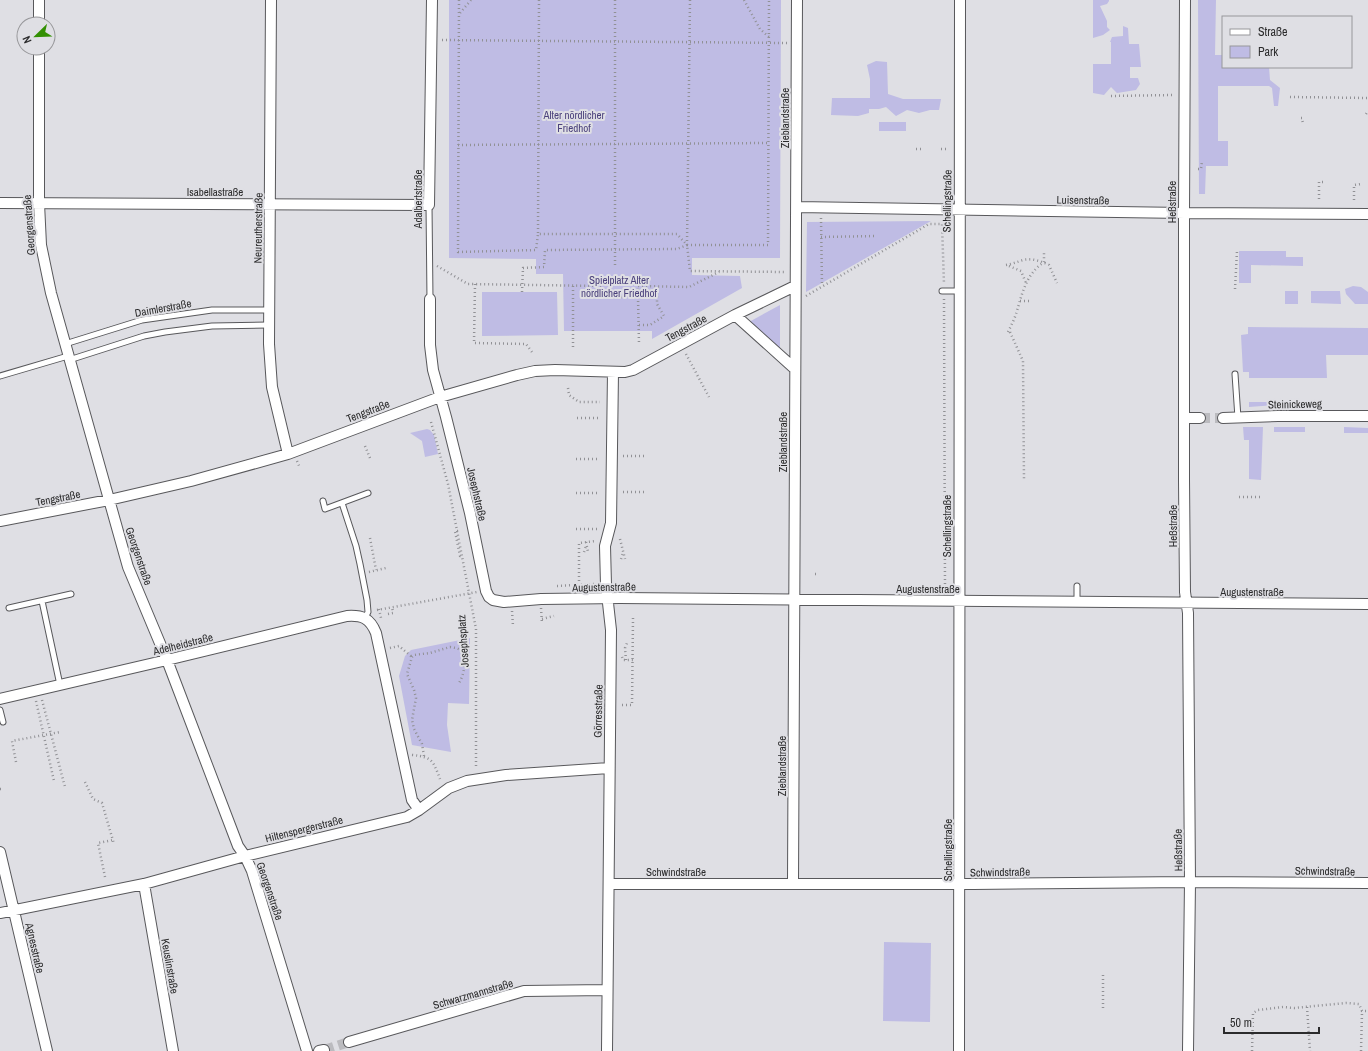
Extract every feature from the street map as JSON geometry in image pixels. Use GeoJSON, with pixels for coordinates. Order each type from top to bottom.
{"type":"FeatureCollection","features":[{"type":"Feature","properties":{"kind":"street"},"geometry":{"type":"LineString","coordinates":[[39,0],[39,16]]}},
{"type":"Feature","properties":{"kind":"street","name":"Neureutherstraße"},"geometry":{"type":"LineString","coordinates":[[272,0],[271,204],[268,325],[272,387],[288,454]]}},
{"type":"Feature","properties":{"kind":"street","name":"Adalbertstraße"},"geometry":{"type":"LineString","coordinates":[[429,205],[432,0]]}},
{"type":"Feature","properties":{"kind":"street","name":"Zieblandstraße"},"geometry":{"type":"LineString","coordinates":[[793,884],[797,0]]}},
{"type":"Feature","properties":{"kind":"street","name":"Schellingstraße"},"geometry":{"type":"LineString","coordinates":[[959,1051],[960,0]]}},
{"type":"Feature","properties":{"kind":"street","name":"Heßstraße"},"geometry":{"type":"LineString","coordinates":[[1185,0],[1184,418],[1185,592],[1187,603],[1190,882],[1188,1051]]}},
{"type":"Feature","properties":{"kind":"street","name":"Georgenstraße"},"geometry":{"type":"LineString","coordinates":[[39,56],[38,203],[41,245],[64,344],[128,567],[168,660],[238,846],[245,856],[252,871],[307,1051]]}},
{"type":"Feature","properties":{"kind":"street","name":"Isabellastraße"},"geometry":{"type":"LineString","coordinates":[[0,203],[429,205]]}},
{"type":"Feature","properties":{"kind":"street","name":"Luisenstraße"},"geometry":{"type":"LineString","coordinates":[[797,207],[1184,213],[1368,214]]}},
{"type":"Feature","properties":{"kind":"street","name":"Tengstraße"},"geometry":{"type":"LineString","coordinates":[[0,521],[109,500],[192,481],[288,454],[440,397],[494,380],[535,371],[586,370],[625,372],[633,370],[735,315],[796,286]]}},
{"type":"Feature","properties":{"kind":"street","name":"Adalbertstraße"},"geometry":{"type":"LineString","coordinates":[[430,299],[431,359],[440,397]]}},
{"type":"Feature","properties":{"kind":"street"},"geometry":{"type":"LineString","coordinates":[[735,315],[795,369]]}},
{"type":"Feature","properties":{"kind":"street","name":"Görresstraße"},"geometry":{"type":"LineString","coordinates":[[607,1051],[611,630],[606,585],[605,546],[611,523],[613,372]]}},
{"type":"Feature","properties":{"kind":"street","name":"Josephstraße"},"geometry":{"type":"LineString","coordinates":[[440,397],[456,454],[486,591],[489,597]]}},
{"type":"Feature","properties":{"kind":"street","name":"Steinickeweg"},"geometry":{"type":"LineString","coordinates":[[1223,418],[1278,416],[1368,416]]}},
{"type":"Feature","properties":{"kind":"street"},"geometry":{"type":"LineString","coordinates":[[1184,418],[1200,418]]}},
{"type":"Feature","properties":{"kind":"street","name":"Augustenstraße"},"geometry":{"type":"LineString","coordinates":[[489,597],[493,600],[504,602],[541,599],[607,598],[1368,604]]}},
{"type":"Feature","properties":{"kind":"street","name":"Adelheidstraße"},"geometry":{"type":"LineString","coordinates":[[0,699],[347,616],[358,615],[368,617]]}},
{"type":"Feature","properties":{"kind":"street"},"geometry":{"type":"LineString","coordinates":[[368,617],[376,633],[412,800],[419,810]]}},
{"type":"Feature","properties":{"kind":"street","name":"Hiltenspergerstraße"},"geometry":{"type":"LineString","coordinates":[[0,913],[144,884],[245,856],[407,817],[449,788],[467,780],[506,775],[609,768]]}},
{"type":"Feature","properties":{"kind":"street","name":"Agnesstraße"},"geometry":{"type":"LineString","coordinates":[[0,852],[47,1051]]}},
{"type":"Feature","properties":{"kind":"street","name":"Schwindstraße"},"geometry":{"type":"LineString","coordinates":[[609,884],[960,884],[1190,882],[1368,883]]}},
{"type":"Feature","properties":{"kind":"street","name":"Keuslinstraße"},"geometry":{"type":"LineString","coordinates":[[144,884],[173,1051]]}},
{"type":"Feature","properties":{"kind":"street","name":"Schwarzmannstraße"},"geometry":{"type":"LineString","coordinates":[[349,1042],[524,991],[607,990]]}},
{"type":"Feature","properties":{"kind":"lane","name":"Adalbertstraße"},"geometry":{"type":"LineString","coordinates":[[429,205],[430,299]]}},
{"type":"Feature","properties":{"kind":"lane"},"geometry":{"type":"LineString","coordinates":[[943,291],[959,291]]}},
{"type":"Feature","properties":{"kind":"lane","name":"Daimlerstraße"},"geometry":{"type":"LineString","coordinates":[[64,344],[142,320],[212,310],[268,310]]}},
{"type":"Feature","properties":{"kind":"lane"},"geometry":{"type":"LineString","coordinates":[[0,376],[144,336],[165,332],[212,326],[268,325]]}},
{"type":"Feature","properties":{"kind":"lane"},"geometry":{"type":"LineString","coordinates":[[1235,374],[1238,418]]}},
{"type":"Feature","properties":{"kind":"lane"},"geometry":{"type":"LineString","coordinates":[[323,501],[326,509],[368,493]]}},
{"type":"Feature","properties":{"kind":"lane"},"geometry":{"type":"LineString","coordinates":[[342,503],[356,546],[362,573],[368,617]]}},
{"type":"Feature","properties":{"kind":"lane"},"geometry":{"type":"LineString","coordinates":[[1077,586],[1077,602]]}},
{"type":"Feature","properties":{"kind":"lane"},"geometry":{"type":"LineString","coordinates":[[9,608],[71,594]]}},
{"type":"Feature","properties":{"kind":"lane"},"geometry":{"type":"LineString","coordinates":[[42,601],[60,685]]}},
{"type":"Feature","properties":{"kind":"lane"},"geometry":{"type":"LineString","coordinates":[[0,710],[3,722]]}},
{"type":"Feature","properties":{"kind":"path"},"geometry":{"type":"LineString","coordinates":[[459,0],[458,252],[536,250],[538,234],[538,0]]}},
{"type":"Feature","properties":{"kind":"path"},"geometry":{"type":"LineString","coordinates":[[459,13],[471,0]]}},
{"type":"Feature","properties":{"kind":"path"},"geometry":{"type":"LineString","coordinates":[[615,0],[615,266]]}},
{"type":"Feature","properties":{"kind":"path"},"geometry":{"type":"LineString","coordinates":[[690,0],[687,245],[690,271],[796,272]]}},
{"type":"Feature","properties":{"kind":"path"},"geometry":{"type":"LineString","coordinates":[[744,0],[760,28],[769,37]]}},
{"type":"Feature","properties":{"kind":"path"},"geometry":{"type":"LineString","coordinates":[[522,292],[523,268],[544,268],[545,250],[677,249],[687,245],[768,245],[769,0]]}},
{"type":"Feature","properties":{"kind":"path"},"geometry":{"type":"LineString","coordinates":[[431,39],[798,43]]}},
{"type":"Feature","properties":{"kind":"path"},"geometry":{"type":"LineString","coordinates":[[1111,96],[1184,94]]}},
{"type":"Feature","properties":{"kind":"path"},"geometry":{"type":"LineString","coordinates":[[1290,97],[1368,98]]}},
{"type":"Feature","properties":{"kind":"path"},"geometry":{"type":"LineString","coordinates":[[1301,118],[1303,124]]}},
{"type":"Feature","properties":{"kind":"path"},"geometry":{"type":"LineString","coordinates":[[458,145],[769,143]]}},
{"type":"Feature","properties":{"kind":"path"},"geometry":{"type":"LineString","coordinates":[[916,149],[923,149]]}},
{"type":"Feature","properties":{"kind":"path"},"geometry":{"type":"LineString","coordinates":[[1198,169],[1201,169],[1202,161]]}},
{"type":"Feature","properties":{"kind":"path"},"geometry":{"type":"LineString","coordinates":[[1319,199],[1319,182],[1323,182]]}},
{"type":"Feature","properties":{"kind":"path"},"geometry":{"type":"LineString","coordinates":[[1354,200],[1354,185],[1361,184]]}},
{"type":"Feature","properties":{"kind":"path"},"geometry":{"type":"LineString","coordinates":[[821,207],[822,286]]}},
{"type":"Feature","properties":{"kind":"path"},"geometry":{"type":"LineString","coordinates":[[795,302],[875,257],[929,224],[942,224],[945,587]]}},
{"type":"Feature","properties":{"kind":"path"},"geometry":{"type":"LineString","coordinates":[[538,234],[677,234],[687,245]]}},
{"type":"Feature","properties":{"kind":"path"},"geometry":{"type":"LineString","coordinates":[[822,237],[876,236]]}},
{"type":"Feature","properties":{"kind":"path"},"geometry":{"type":"LineString","coordinates":[[1236,289],[1237,251]]}},
{"type":"Feature","properties":{"kind":"path"},"geometry":{"type":"LineString","coordinates":[[1044,253],[1044,262]]}},
{"type":"Feature","properties":{"kind":"path"},"geometry":{"type":"LineString","coordinates":[[1026,283],[1021,271],[1006,265],[1028,260],[1044,262],[1049,265],[1057,283]]}},
{"type":"Feature","properties":{"kind":"path"},"geometry":{"type":"LineString","coordinates":[[430,262],[468,284],[602,286],[602,297],[638,297]]}},
{"type":"Feature","properties":{"kind":"path"},"geometry":{"type":"LineString","coordinates":[[1024,480],[1023,362],[1009,332],[1026,283],[1032,272],[1044,262]]}},
{"type":"Feature","properties":{"kind":"path"},"geometry":{"type":"LineString","coordinates":[[639,344],[638,286],[689,287],[721,272]]}},
{"type":"Feature","properties":{"kind":"path"},"geometry":{"type":"LineString","coordinates":[[475,284],[474,343],[526,344],[532,352]]}},
{"type":"Feature","properties":{"kind":"path"},"geometry":{"type":"LineString","coordinates":[[573,285],[573,347]]}},
{"type":"Feature","properties":{"kind":"path"},"geometry":{"type":"LineString","coordinates":[[639,325],[650,325],[664,316],[657,304],[657,287]]}},
{"type":"Feature","properties":{"kind":"path"},"geometry":{"type":"LineString","coordinates":[[1020,301],[1032,301]]}},
{"type":"Feature","properties":{"kind":"path"},"geometry":{"type":"LineString","coordinates":[[681,344],[709,398]]}},
{"type":"Feature","properties":{"kind":"path"},"geometry":{"type":"LineString","coordinates":[[568,388],[568,395],[579,402],[600,402]]}},
{"type":"Feature","properties":{"kind":"path"},"geometry":{"type":"LineString","coordinates":[[577,418],[599,418]]}},
{"type":"Feature","properties":{"kind":"path"},"geometry":{"type":"LineString","coordinates":[[431,422],[448,484],[462,556]]}},
{"type":"Feature","properties":{"kind":"path"},"geometry":{"type":"LineString","coordinates":[[365,446],[370,458]]}},
{"type":"Feature","properties":{"kind":"path"},"geometry":{"type":"LineString","coordinates":[[623,456],[645,456]]}},
{"type":"Feature","properties":{"kind":"path"},"geometry":{"type":"LineString","coordinates":[[576,458],[599,459]]}},
{"type":"Feature","properties":{"kind":"path"},"geometry":{"type":"LineString","coordinates":[[623,492],[645,492]]}},
{"type":"Feature","properties":{"kind":"path"},"geometry":{"type":"LineString","coordinates":[[576,493],[599,493]]}},
{"type":"Feature","properties":{"kind":"path"},"geometry":{"type":"LineString","coordinates":[[1239,498],[1261,497]]}},
{"type":"Feature","properties":{"kind":"path"},"geometry":{"type":"LineString","coordinates":[[576,529],[598,529]]}},
{"type":"Feature","properties":{"kind":"path"},"geometry":{"type":"LineString","coordinates":[[458,531],[455,532],[456,542],[460,556],[462,556]]}},
{"type":"Feature","properties":{"kind":"path"},"geometry":{"type":"LineString","coordinates":[[370,538],[376,570]]}},
{"type":"Feature","properties":{"kind":"path"},"geometry":{"type":"LineString","coordinates":[[620,539],[623,559]]}},
{"type":"Feature","properties":{"kind":"path"},"geometry":{"type":"LineString","coordinates":[[579,585],[579,542],[586,544],[596,541]]}},
{"type":"Feature","properties":{"kind":"path"},"geometry":{"type":"LineString","coordinates":[[584,552],[586,544]]}},
{"type":"Feature","properties":{"kind":"path"},"geometry":{"type":"LineString","coordinates":[[586,544],[588,552]]}},
{"type":"Feature","properties":{"kind":"path","name":"Josephsplatz"},"geometry":{"type":"LineString","coordinates":[[462,556],[476,629],[477,779]]}},
{"type":"Feature","properties":{"kind":"path"},"geometry":{"type":"LineString","coordinates":[[362,573],[386,568]]}},
{"type":"Feature","properties":{"kind":"path"},"geometry":{"type":"LineString","coordinates":[[556,586],[595,585]]}},
{"type":"Feature","properties":{"kind":"path"},"geometry":{"type":"LineString","coordinates":[[368,617],[392,607],[470,593]]}},
{"type":"Feature","properties":{"kind":"path"},"geometry":{"type":"LineString","coordinates":[[388,614],[393,613],[392,607]]}},
{"type":"Feature","properties":{"kind":"path"},"geometry":{"type":"LineString","coordinates":[[542,619],[554,616]]}},
{"type":"Feature","properties":{"kind":"path"},"geometry":{"type":"LineString","coordinates":[[548,618],[554,620]]}},
{"type":"Feature","properties":{"kind":"path"},"geometry":{"type":"LineString","coordinates":[[622,705],[632,705],[633,618]]}},
{"type":"Feature","properties":{"kind":"path"},"geometry":{"type":"LineString","coordinates":[[626,643],[624,660],[633,660]]}},
{"type":"Feature","properties":{"kind":"path"},"geometry":{"type":"LineString","coordinates":[[388,648],[399,646],[412,657]]}},
{"type":"Feature","properties":{"kind":"path"},"geometry":{"type":"LineString","coordinates":[[424,756],[422,744],[414,729],[412,720],[416,698],[407,674],[412,657],[414,655],[430,653],[450,647],[460,650],[464,657],[465,666],[464,676],[458,685]]}},
{"type":"Feature","properties":{"kind":"path"},"geometry":{"type":"LineString","coordinates":[[37,691],[65,786]]}},
{"type":"Feature","properties":{"kind":"path"},"geometry":{"type":"LineString","coordinates":[[37,691],[44,735],[54,781]]}},
{"type":"Feature","properties":{"kind":"path"},"geometry":{"type":"LineString","coordinates":[[15,760],[12,742],[60,732]]}},
{"type":"Feature","properties":{"kind":"path"},"geometry":{"type":"LineString","coordinates":[[48,756],[56,754]]}},
{"type":"Feature","properties":{"kind":"path"},"geometry":{"type":"LineString","coordinates":[[411,755],[424,756],[434,762],[440,779]]}},
{"type":"Feature","properties":{"kind":"path"},"geometry":{"type":"LineString","coordinates":[[85,782],[92,799],[102,803],[114,844]]}},
{"type":"Feature","properties":{"kind":"path"},"geometry":{"type":"LineString","coordinates":[[105,877],[98,843],[113,840]]}},
{"type":"Feature","properties":{"kind":"path"},"geometry":{"type":"LineString","coordinates":[[1103,975],[1103,1010]]}},
{"type":"Feature","properties":{"kind":"path"},"geometry":{"type":"LineString","coordinates":[[1252,1051],[1253,1013],[1258,1010],[1346,1003],[1359,1004],[1362,1011],[1361,1051]]}},
{"type":"Feature","properties":{"kind":"path"},"geometry":{"type":"LineString","coordinates":[[1307,1007],[1310,1051]]}},
{"type":"Feature","properties":{"kind":"path"},"geometry":{"type":"LineString","coordinates":[[1362,1011],[1368,1011]]}},
{"type":"Feature","properties":{"kind":"green space","name":"Alter nördlicher Friedhof"},"geometry":{"type":"Polygon","coordinates":[[[449,0],[781,0],[780,258],[692,258],[692,275],[740,276],[742,288],[652,339],[652,331],[564,331],[563,274],[536,274],[536,259],[449,258],[449,0]]]}},
{"type":"Feature","properties":{"kind":"green space"},"geometry":{"type":"Polygon","coordinates":[[[1093,0],[1109,0],[1107,4],[1100,6],[1107,21],[1107,27],[1110,30],[1103,35],[1093,38],[1093,0]]]}},
{"type":"Feature","properties":{"kind":"green space"},"geometry":{"type":"Polygon","coordinates":[[[1198,0],[1216,0],[1215,55],[1222,55],[1222,68],[1269,68],[1270,80],[1280,88],[1278,106],[1274,106],[1272,88],[1269,86],[1218,86],[1218,141],[1228,141],[1228,166],[1206,166],[1205,194],[1199,194],[1198,0]]]}},
{"type":"Feature","properties":{"kind":"green space"},"geometry":{"type":"Polygon","coordinates":[[[1123,26],[1128,28],[1129,44],[1139,44],[1141,67],[1130,67],[1130,78],[1138,78],[1140,84],[1136,90],[1117,93],[1111,87],[1104,95],[1093,93],[1093,64],[1111,64],[1110,42],[1112,37],[1123,36],[1123,26]]]}},
{"type":"Feature","properties":{"kind":"green space"},"geometry":{"type":"Polygon","coordinates":[[[876,61],[887,62],[888,94],[903,99],[941,99],[939,110],[930,110],[919,113],[907,110],[896,116],[886,107],[869,109],[869,113],[858,116],[831,115],[832,98],[870,98],[870,79],[867,65],[876,61]]]}},
{"type":"Feature","properties":{"kind":"green space"},"geometry":{"type":"Polygon","coordinates":[[[879,122],[906,122],[906,131],[879,131],[879,122]]]}},
{"type":"Feature","properties":{"kind":"green space"},"geometry":{"type":"Polygon","coordinates":[[[931,221],[806,292],[807,222],[931,221]]]}},
{"type":"Feature","properties":{"kind":"green space"},"geometry":{"type":"Polygon","coordinates":[[[1239,251],[1286,251],[1286,257],[1303,257],[1303,266],[1251,265],[1251,283],[1239,283],[1239,251]]]}},
{"type":"Feature","properties":{"kind":"green space"},"geometry":{"type":"Polygon","coordinates":[[[1353,286],[1361,287],[1368,292],[1368,304],[1355,304],[1346,294],[1345,289],[1353,286]]]}},
{"type":"Feature","properties":{"kind":"green space"},"geometry":{"type":"Polygon","coordinates":[[[1285,291],[1298,291],[1298,304],[1285,304],[1285,291]]]}},
{"type":"Feature","properties":{"kind":"green space"},"geometry":{"type":"Polygon","coordinates":[[[1311,291],[1340,291],[1341,304],[1311,303],[1311,291]]]}},
{"type":"Feature","properties":{"kind":"green space"},"geometry":{"type":"Polygon","coordinates":[[[482,292],[557,292],[558,335],[482,336],[482,292]]]}},
{"type":"Feature","properties":{"kind":"green space"},"geometry":{"type":"Polygon","coordinates":[[[780,305],[780,351],[749,322],[780,305]]]}},
{"type":"Feature","properties":{"kind":"green space"},"geometry":{"type":"Polygon","coordinates":[[[1248,327],[1368,328],[1368,355],[1326,355],[1327,378],[1249,378],[1249,372],[1243,372],[1241,335],[1248,334],[1248,327]]]}},
{"type":"Feature","properties":{"kind":"green space"},"geometry":{"type":"Polygon","coordinates":[[[1249,402],[1288,402],[1288,404],[1249,407],[1249,402]]]}},
{"type":"Feature","properties":{"kind":"green space"},"geometry":{"type":"Polygon","coordinates":[[[1243,427],[1263,427],[1261,480],[1249,479],[1249,440],[1244,440],[1243,427]]]}},
{"type":"Feature","properties":{"kind":"green space"},"geometry":{"type":"Polygon","coordinates":[[[1274,427],[1305,427],[1305,432],[1274,432],[1274,427]]]}},
{"type":"Feature","properties":{"kind":"green space"},"geometry":{"type":"Polygon","coordinates":[[[1344,427],[1368,428],[1368,433],[1344,433],[1344,427]]]}},
{"type":"Feature","properties":{"kind":"green space"},"geometry":{"type":"Polygon","coordinates":[[[427,429],[434,435],[438,454],[425,457],[422,441],[410,433],[427,429]]]}},
{"type":"Feature","properties":{"kind":"green space"},"geometry":{"type":"Polygon","coordinates":[[[470,638],[469,704],[448,703],[447,725],[451,752],[412,745],[399,676],[405,656],[411,650],[470,638]]]}},
{"type":"Feature","properties":{"kind":"green space"},"geometry":{"type":"Polygon","coordinates":[[[884,942],[931,943],[930,1022],[883,1021],[884,942]]]}},
{"type":"Feature","properties":{"kind":"tunnel"},"geometry":{"type":"LineString","coordinates":[[1200,418],[1223,418]]}},
{"type":"Feature","properties":{"kind":"tunnel"},"geometry":{"type":"LineString","coordinates":[[324,1050],[349,1042]]}},
{"type":"Feature","properties":{"kind":"park label","name":"Spielplatz Alter nördlicher Friedhof"},"geometry":{"type":"Point","coordinates":[619,286]}}]}
